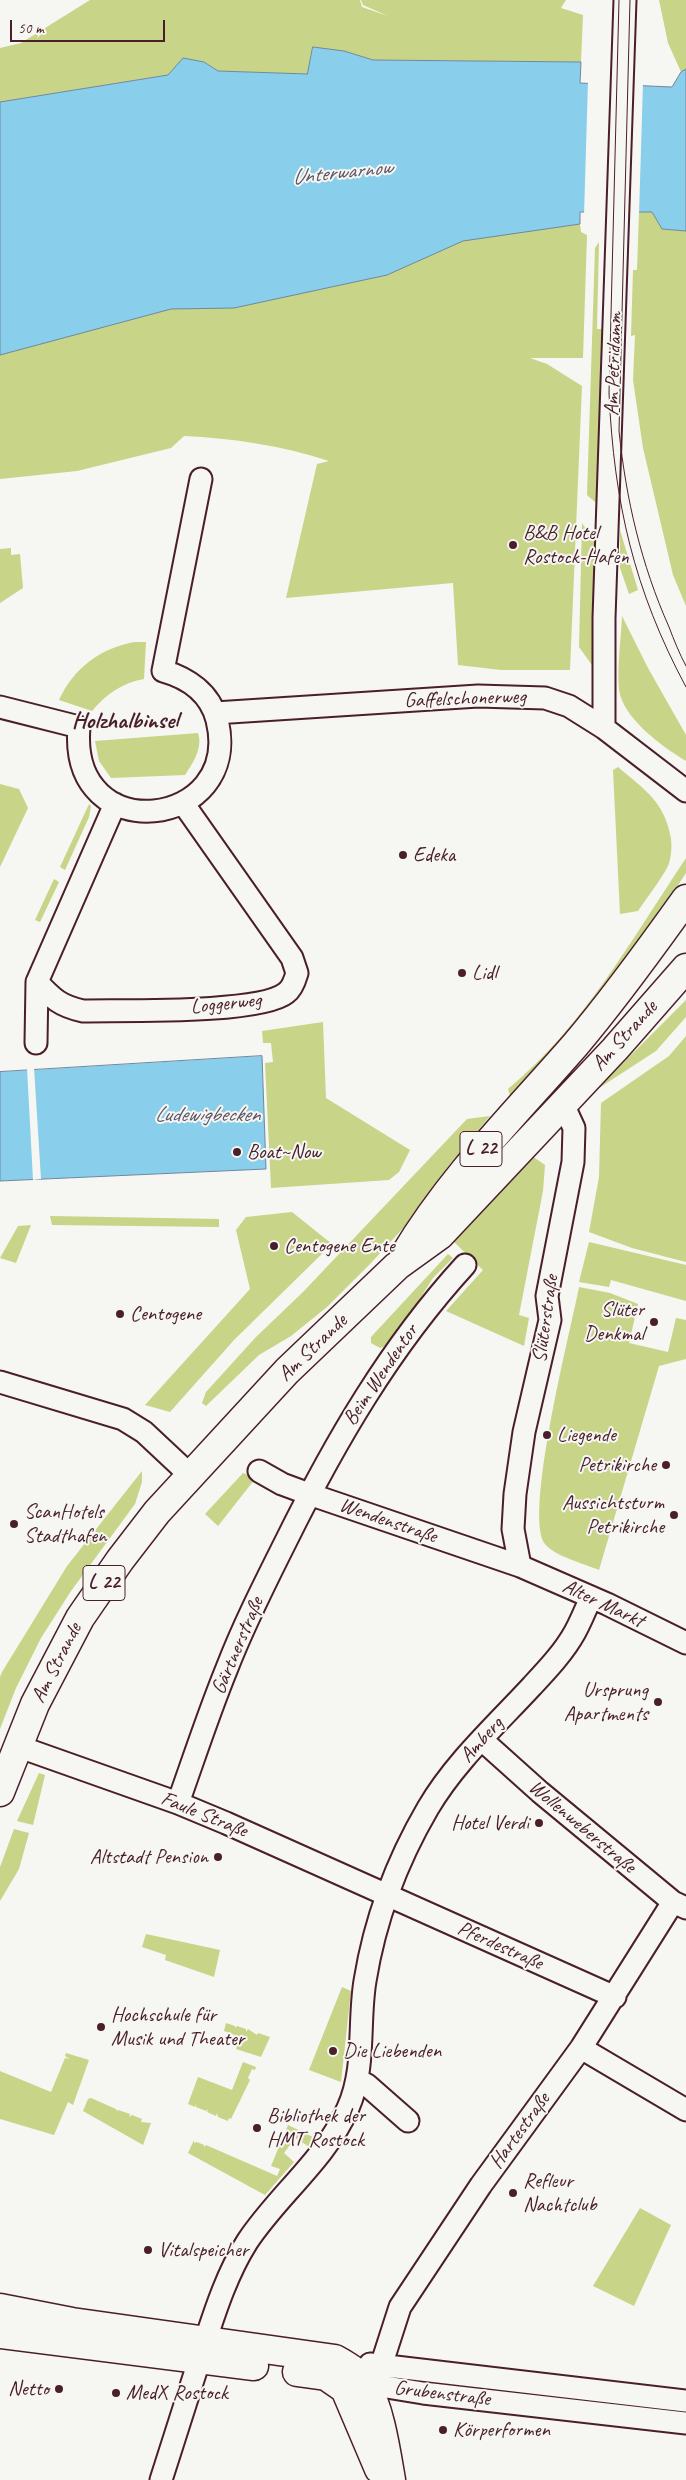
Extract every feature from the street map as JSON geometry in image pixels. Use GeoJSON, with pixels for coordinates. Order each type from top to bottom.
{"type":"FeatureCollection","features":[{"type":"Feature","properties":{"kind":"main road","name":"Am Strande"},"geometry":{"type":"LineString","coordinates":[[397,1266],[426,1219],[473,1158],[577,1042],[686,899]]}},
{"type":"Feature","properties":{"kind":"main road","name":"Am Strande"},"geometry":{"type":"LineString","coordinates":[[0,1792],[17,1746],[58,1658],[80,1618],[120,1560],[157,1512],[288,1371],[397,1266],[440,1235],[563,1104],[686,968]]}},
{"type":"Feature","properties":{"kind":"main road","name":"Am Strande"},"geometry":{"type":"LineString","coordinates":[[563,1104],[577,1042]]}},
{"type":"Feature","properties":{"kind":"main road"},"geometry":{"type":"LineString","coordinates":[[0,2308],[72,2322],[199,2358]]}},
{"type":"Feature","properties":{"kind":"main road"},"geometry":{"type":"LineString","coordinates":[[0,2334],[199,2358],[352,2370],[373,2375],[391,2480]]}},
{"type":"Feature","properties":{"kind":"main road"},"geometry":{"type":"LineString","coordinates":[[330,2368],[345,2389],[356,2412],[367,2445],[384,2480]]}},
{"type":"Feature","properties":{"kind":"street","name":"Am Petridamm"},"geometry":{"type":"LineString","coordinates":[[604,728],[604,618],[625,0]]}},
{"type":"Feature","properties":{"kind":"street"},"geometry":{"type":"LineString","coordinates":[[0,707],[79,727],[78,744],[81,762],[88,778],[94,789],[104,798],[115,804],[136,811],[168,810],[183,803],[200,791],[212,774],[219,754],[220,733],[215,713],[206,697],[194,684],[178,675],[164,671],[201,479]]}},
{"type":"Feature","properties":{"kind":"street","name":"Gaffelschonerweg"},"geometry":{"type":"LineString","coordinates":[[215,713],[512,696],[545,698],[569,706],[604,728],[686,791]]}},
{"type":"Feature","properties":{"kind":"street","name":"Loggerweg"},"geometry":{"type":"LineString","coordinates":[[37,982],[51,998],[64,1007],[83,1011],[220,1007],[268,1001],[286,993],[297,973],[292,958],[183,803]]}},
{"type":"Feature","properties":{"kind":"street"},"geometry":{"type":"LineString","coordinates":[[36,1043],[37,982],[115,804]]}},
{"type":"Feature","properties":{"kind":"street","name":"Slüterstraße"},"geometry":{"type":"LineString","coordinates":[[520,1566],[513,1529],[515,1494],[524,1432],[550,1320],[547,1296],[573,1162],[574,1128],[563,1104]]}},
{"type":"Feature","properties":{"kind":"street","name":"Beim Wendentor"},"geometry":{"type":"LineString","coordinates":[[309,1494],[371,1386],[433,1300],[464,1265]]}},
{"type":"Feature","properties":{"kind":"street"},"geometry":{"type":"LineString","coordinates":[[0,1382],[123,1419],[148,1436],[191,1476]]}},
{"type":"Feature","properties":{"kind":"street","name":"Wendenstraße"},"geometry":{"type":"LineString","coordinates":[[259,1471],[282,1484],[309,1494],[520,1566]]}},
{"type":"Feature","properties":{"kind":"street","name":"Gärtnerstraße"},"geometry":{"type":"LineString","coordinates":[[178,1803],[244,1626],[309,1494]]}},
{"type":"Feature","properties":{"kind":"street","name":"Alter Markt"},"geometry":{"type":"LineString","coordinates":[[520,1566],[591,1597],[686,1643]]}},
{"type":"Feature","properties":{"kind":"street","name":"Amberg"},"geometry":{"type":"LineString","coordinates":[[162,2480],[199,2358],[235,2265],[247,2242],[329,2141],[348,2109],[358,2080],[364,1981],[386,1893],[403,1854],[430,1805],[465,1758],[552,1664],[575,1634],[591,1597]]}},
{"type":"Feature","properties":{"kind":"street","name":"Wollenweberstraße"},"geometry":{"type":"LineString","coordinates":[[482,1740],[540,1792],[679,1905]]}},
{"type":"Feature","properties":{"kind":"street","name":"Faule Straße"},"geometry":{"type":"LineString","coordinates":[[17,1746],[178,1803],[386,1893]]}},
{"type":"Feature","properties":{"kind":"street","name":"Pferdestraße"},"geometry":{"type":"LineString","coordinates":[[386,1893],[498,1946],[615,1997]]}},
{"type":"Feature","properties":{"kind":"street","name":"Hartestraße"},"geometry":{"type":"LineString","coordinates":[[356,2412],[359,2397],[388,2349],[400,2307],[481,2185],[581,2048],[679,1905]]}},
{"type":"Feature","properties":{"kind":"street"},"geometry":{"type":"LineString","coordinates":[[581,2048],[686,2110]]}},
{"type":"Feature","properties":{"kind":"street"},"geometry":{"type":"LineString","coordinates":[[358,2080],[367,2085],[408,2121]]}},
{"type":"Feature","properties":{"kind":"street","name":"Grubenstraße"},"geometry":{"type":"LineString","coordinates":[[373,2375],[686,2401]]}},
{"type":"Feature","properties":{"kind":"street","name":"Grubenstraße"},"geometry":{"type":"LineString","coordinates":[[373,2375],[686,2423]]}},
{"type":"Feature","properties":{"kind":"green space"},"geometry":{"type":"Polygon","coordinates":[[[90,0],[360,0],[362,7],[388,16],[363,5],[361,0],[566,0],[561,8],[583,15],[581,62],[373,60],[344,51],[313,48],[307,74],[218,71],[204,62],[168,75],[0,102],[0,48],[21,43],[90,0]]]}},
{"type":"Feature","properties":{"kind":"green space"},"geometry":{"type":"Polygon","coordinates":[[[659,0],[686,0],[686,69],[681,72],[668,43],[659,0]]]}},
{"type":"Feature","properties":{"kind":"green space"},"geometry":{"type":"Polygon","coordinates":[[[639,212],[652,212],[662,229],[686,231],[686,606],[673,575],[643,448],[633,380],[635,335],[631,336],[633,270],[637,270],[639,212]]]}},
{"type":"Feature","properties":{"kind":"green space"},"geometry":{"type":"Polygon","coordinates":[[[495,216],[580,224],[581,232],[587,235],[583,358],[530,358],[547,364],[582,386],[570,670],[501,670],[458,665],[453,583],[286,598],[317,464],[329,461],[294,451],[258,444],[184,436],[171,448],[77,471],[0,479],[0,295],[495,216]]]}},
{"type":"Feature","properties":{"kind":"green space"},"geometry":{"type":"Polygon","coordinates":[[[599,242],[597,329],[605,329],[602,508],[587,495],[595,248],[599,242]]]}},
{"type":"Feature","properties":{"kind":"green space"},"geometry":{"type":"Polygon","coordinates":[[[582,523],[596,545],[594,668],[579,647],[582,523]]]}},
{"type":"Feature","properties":{"kind":"green space"},"geometry":{"type":"Polygon","coordinates":[[[620,530],[638,590],[629,594],[620,568],[620,530]]]}},
{"type":"Feature","properties":{"kind":"green space"},"geometry":{"type":"Polygon","coordinates":[[[11,548],[11,555],[20,554],[23,588],[0,603],[0,549],[11,548]]]}},
{"type":"Feature","properties":{"kind":"green space"},"geometry":{"type":"Polygon","coordinates":[[[622,616],[648,668],[686,735],[686,761],[645,731],[635,721],[622,700],[618,671],[622,616]]]}},
{"type":"Feature","properties":{"kind":"green space"},"geometry":{"type":"Polygon","coordinates":[[[146,642],[144,679],[129,683],[115,690],[92,711],[59,700],[72,678],[89,662],[121,645],[146,642]]]}},
{"type":"Feature","properties":{"kind":"green space"},"geometry":{"type":"Polygon","coordinates":[[[198,733],[198,750],[185,775],[111,778],[99,761],[95,741],[198,733]]]}},
{"type":"Feature","properties":{"kind":"green space"},"geometry":{"type":"Polygon","coordinates":[[[618,767],[645,790],[659,806],[668,826],[671,839],[671,856],[668,866],[658,883],[638,911],[620,914],[613,770],[618,767]]]}},
{"type":"Feature","properties":{"kind":"green space"},"geometry":{"type":"Polygon","coordinates":[[[0,784],[19,789],[28,808],[0,867],[0,784]]]}},
{"type":"Feature","properties":{"kind":"green space"},"geometry":{"type":"Polygon","coordinates":[[[89,804],[91,806],[89,817],[65,870],[60,867],[89,804]]]}},
{"type":"Feature","properties":{"kind":"green space"},"geometry":{"type":"Polygon","coordinates":[[[686,858],[686,873],[649,929],[594,1003],[510,1096],[508,1089],[535,1065],[560,1038],[605,981],[686,858]]]}},
{"type":"Feature","properties":{"kind":"green space"},"geometry":{"type":"Polygon","coordinates":[[[54,879],[59,882],[40,922],[35,920],[54,879]]]}},
{"type":"Feature","properties":{"kind":"green space"},"geometry":{"type":"Polygon","coordinates":[[[686,1000],[686,1017],[656,1051],[596,1090],[686,1000]]]}},
{"type":"Feature","properties":{"kind":"green space"},"geometry":{"type":"Polygon","coordinates":[[[323,1022],[326,1098],[410,1150],[399,1172],[389,1180],[271,1188],[265,1063],[273,1062],[271,1043],[263,1043],[262,1031],[323,1022]]]}},
{"type":"Feature","properties":{"kind":"green space"},"geometry":{"type":"Polygon","coordinates":[[[686,1036],[686,1262],[632,1248],[589,1232],[599,1177],[601,1103],[669,1056],[686,1036]]]}},
{"type":"Feature","properties":{"kind":"green space"},"geometry":{"type":"Polygon","coordinates":[[[490,1116],[450,1164],[419,1211],[327,1307],[291,1336],[259,1355],[206,1406],[202,1403],[206,1392],[256,1337],[303,1292],[467,1119],[490,1116]]]}},
{"type":"Feature","properties":{"kind":"green space"},"geometry":{"type":"Polygon","coordinates":[[[532,1156],[545,1165],[543,1191],[519,1315],[529,1318],[524,1346],[446,1311],[483,1270],[453,1241],[532,1156]]]}},
{"type":"Feature","properties":{"kind":"green space"},"geometry":{"type":"Polygon","coordinates":[[[292,1212],[332,1244],[234,1340],[170,1412],[145,1405],[250,1289],[236,1230],[246,1217],[292,1212]]]}},
{"type":"Feature","properties":{"kind":"green space"},"geometry":{"type":"Polygon","coordinates":[[[50,1216],[219,1219],[219,1227],[52,1225],[50,1216]]]}},
{"type":"Feature","properties":{"kind":"green space"},"geometry":{"type":"Polygon","coordinates":[[[31,1225],[16,1263],[0,1258],[18,1226],[31,1225]]]}},
{"type":"Feature","properties":{"kind":"green space"},"geometry":{"type":"Polygon","coordinates":[[[589,1242],[686,1265],[686,1301],[611,1280],[609,1287],[579,1282],[589,1242]]]}},
{"type":"Feature","properties":{"kind":"green space"},"geometry":{"type":"Polygon","coordinates":[[[448,1254],[453,1258],[433,1278],[391,1344],[380,1348],[371,1343],[371,1337],[448,1254]]]}},
{"type":"Feature","properties":{"kind":"green space"},"geometry":{"type":"Polygon","coordinates":[[[579,1287],[610,1293],[638,1304],[629,1343],[668,1352],[676,1318],[686,1320],[686,1359],[659,1366],[599,1570],[562,1556],[549,1548],[545,1544],[540,1527],[540,1498],[544,1461],[579,1287]]]}},
{"type":"Feature","properties":{"kind":"green space"},"geometry":{"type":"Polygon","coordinates":[[[142,1471],[142,1482],[135,1504],[71,1591],[41,1638],[16,1688],[0,1729],[0,1677],[2,1672],[67,1566],[142,1471]]]}},
{"type":"Feature","properties":{"kind":"green space"},"geometry":{"type":"Polygon","coordinates":[[[243,1473],[255,1479],[218,1526],[205,1514],[243,1473]]]}},
{"type":"Feature","properties":{"kind":"green space"},"geometry":{"type":"Polygon","coordinates":[[[39,1773],[45,1775],[33,1825],[17,1821],[39,1773]]]}},
{"type":"Feature","properties":{"kind":"green space"},"geometry":{"type":"Polygon","coordinates":[[[14,1829],[29,1833],[19,1869],[0,1901],[0,1867],[14,1829]]]}},
{"type":"Feature","properties":{"kind":"green space"},"geometry":{"type":"Polygon","coordinates":[[[146,1934],[220,1950],[214,1977],[165,1960],[166,1955],[142,1947],[146,1934]]]}},
{"type":"Feature","properties":{"kind":"green space"},"geometry":{"type":"Polygon","coordinates":[[[342,1987],[351,1991],[341,2082],[309,2070],[342,1987]]]}},
{"type":"Feature","properties":{"kind":"green space"},"geometry":{"type":"Polygon","coordinates":[[[226,2023],[235,2026],[235,2028],[237,2026],[246,2029],[246,2032],[248,2029],[257,2035],[258,2033],[270,2037],[261,2057],[236,2049],[240,2037],[224,2031],[226,2023]]]}},
{"type":"Feature","properties":{"kind":"green space"},"geometry":{"type":"Polygon","coordinates":[[[66,2053],[89,2060],[73,2105],[68,2102],[54,2135],[0,2119],[0,2071],[51,2092],[65,2058],[70,2059],[65,2056],[66,2053]]]}},
{"type":"Feature","properties":{"kind":"green space"},"geometry":{"type":"Polygon","coordinates":[[[243,2062],[256,2067],[255,2070],[252,2069],[248,2078],[250,2080],[231,2119],[229,2118],[228,2121],[218,2117],[217,2113],[216,2116],[207,2112],[208,2109],[206,2111],[196,2107],[196,2104],[195,2107],[188,2104],[198,2077],[232,2090],[243,2062]]]}},
{"type":"Feature","properties":{"kind":"green space"},"geometry":{"type":"Polygon","coordinates":[[[91,2098],[117,2111],[130,2114],[129,2117],[132,2115],[142,2119],[141,2122],[151,2123],[143,2145],[83,2111],[88,2099],[91,2098]]]}},
{"type":"Feature","properties":{"kind":"green space"},"geometry":{"type":"Polygon","coordinates":[[[288,2125],[315,2138],[308,2146],[295,2138],[284,2153],[294,2162],[265,2195],[188,2153],[194,2140],[194,2143],[197,2142],[204,2145],[204,2147],[206,2145],[277,2176],[280,2169],[271,2166],[288,2125]]]}},
{"type":"Feature","properties":{"kind":"green space"},"geometry":{"type":"Polygon","coordinates":[[[640,2208],[671,2225],[634,2306],[593,2286],[640,2208]]]}},
{"type":"Feature","properties":{"kind":"water","name":"Unterwarnow"},"geometry":{"type":"Polygon","coordinates":[[[313,47],[344,51],[373,60],[581,62],[580,83],[672,87],[681,72],[686,69],[686,231],[662,229],[652,212],[580,212],[580,224],[463,241],[387,275],[234,308],[171,309],[0,355],[0,102],[168,75],[183,58],[204,62],[218,71],[307,74],[313,47]]]}},
{"type":"Feature","properties":{"kind":"water","name":"Ludewigbecken"},"geometry":{"type":"Polygon","coordinates":[[[262,1056],[266,1169],[0,1181],[0,1072],[262,1056]]]}},
{"type":"Feature","properties":{"kind":"pier"},"geometry":{"type":"Polygon","coordinates":[[[588,81],[643,83],[639,215],[584,215],[588,81]]]}},
{"type":"Feature","properties":{"kind":"pier"},"geometry":{"type":"Polygon","coordinates":[[[34,1067],[41,1179],[33,1180],[27,1068],[34,1067]]]}},
{"type":"Feature","properties":{"kind":"tram line"},"geometry":{"type":"LineString","coordinates":[[619,0],[609,393],[612,433],[622,509],[640,580],[668,651],[686,687]]}},
{"type":"Feature","properties":{"kind":"tram line"},"geometry":{"type":"LineString","coordinates":[[630,0],[619,431],[636,531],[650,579],[686,666]]}},
{"type":"Feature","properties":{"kind":"place","name":"B&B Hotel Rostock-Hafen"},"geometry":{"type":"Point","coordinates":[513,545]}},
{"type":"Feature","properties":{"kind":"place","name":"Edeka"},"geometry":{"type":"Point","coordinates":[403,855]}},
{"type":"Feature","properties":{"kind":"place","name":"Lidl"},"geometry":{"type":"Point","coordinates":[462,973]}},
{"type":"Feature","properties":{"kind":"place","name":"Boat~Now"},"geometry":{"type":"Point","coordinates":[237,1152]}},
{"type":"Feature","properties":{"kind":"place","name":"Centogene Ente"},"geometry":{"type":"Point","coordinates":[274,1246]}},
{"type":"Feature","properties":{"kind":"place","name":"Centogene"},"geometry":{"type":"Point","coordinates":[120,1314]}},
{"type":"Feature","properties":{"kind":"place","name":"Slüter Denkmal"},"geometry":{"type":"Point","coordinates":[654,1322]}},
{"type":"Feature","properties":{"kind":"place","name":"Liegende"},"geometry":{"type":"Point","coordinates":[547,1435]}},
{"type":"Feature","properties":{"kind":"place","name":"Petrikirche"},"geometry":{"type":"Point","coordinates":[666,1465]}},
{"type":"Feature","properties":{"kind":"place","name":"Aussichtsturm Petrikirche"},"geometry":{"type":"Point","coordinates":[674,1515]}},
{"type":"Feature","properties":{"kind":"place","name":"ScanHotels Stadthafen"},"geometry":{"type":"Point","coordinates":[14,1524]}},
{"type":"Feature","properties":{"kind":"place","name":"Ursprung Apartments"},"geometry":{"type":"Point","coordinates":[658,1702]}},
{"type":"Feature","properties":{"kind":"place","name":"Hotel Verdi"},"geometry":{"type":"Point","coordinates":[539,1823]}},
{"type":"Feature","properties":{"kind":"place","name":"Altstadt Pension"},"geometry":{"type":"Point","coordinates":[218,1857]}},
{"type":"Feature","properties":{"kind":"place","name":"Hochschule für Musik und Theater"},"geometry":{"type":"Point","coordinates":[101,2027]}},
{"type":"Feature","properties":{"kind":"place","name":"Die Liebenden"},"geometry":{"type":"Point","coordinates":[333,2051]}},
{"type":"Feature","properties":{"kind":"place","name":"Bibliothek der HMT Rostock"},"geometry":{"type":"Point","coordinates":[257,2128]}},
{"type":"Feature","properties":{"kind":"place","name":"Refleur Nachtclub"},"geometry":{"type":"Point","coordinates":[513,2193]}},
{"type":"Feature","properties":{"kind":"place","name":"Vitalspeicher"},"geometry":{"type":"Point","coordinates":[148,2250]}},
{"type":"Feature","properties":{"kind":"place","name":"Netto"},"geometry":{"type":"Point","coordinates":[59,2389]}},
{"type":"Feature","properties":{"kind":"place","name":"MedX Rostock"},"geometry":{"type":"Point","coordinates":[116,2393]}},
{"type":"Feature","properties":{"kind":"place","name":"Körperformen"},"geometry":{"type":"Point","coordinates":[443,2430]}},
{"type":"Feature","properties":{"kind":"district","name":"Holzhalbinsel"},"geometry":{"type":"Point","coordinates":[125,722]}}]}
